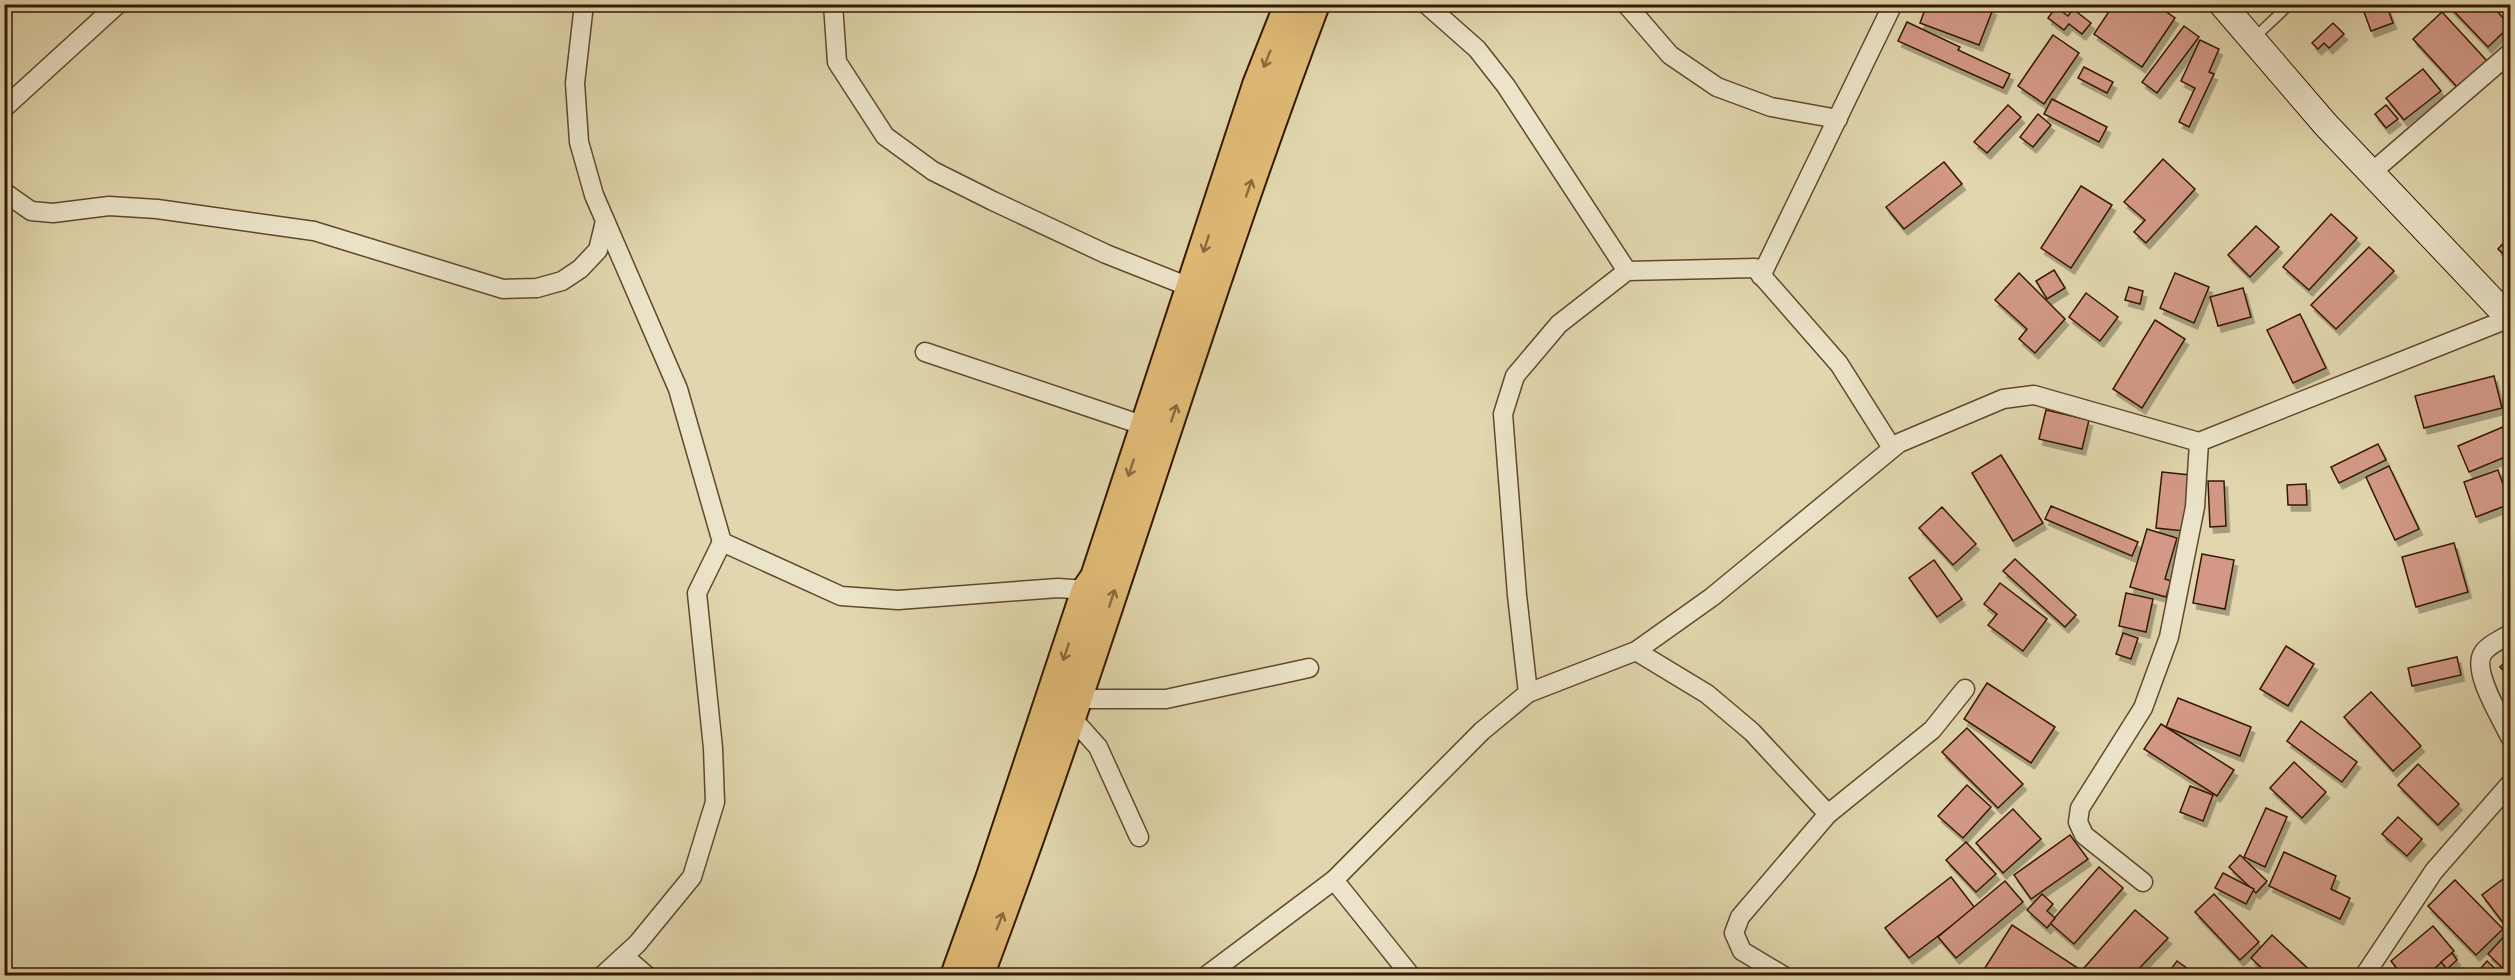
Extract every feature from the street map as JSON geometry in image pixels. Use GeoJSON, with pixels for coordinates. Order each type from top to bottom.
{"type":"FeatureCollection","features":[{"type":"Feature","properties":{"kind":"main road"},"geometry":{"type":"LineString","coordinates":[[955,975],[990,879],[1086,590],[1095,577],[1257,85],[1289,4]]}},
{"type":"Feature","properties":{"kind":"main road"},"geometry":{"type":"LineString","coordinates":[[979,975],[1075,708],[1277,104],[1315,4]]}},
{"type":"Feature","properties":{"kind":"main road"},"geometry":{"type":"LineString","coordinates":[[2222,4],[2326,125],[2510,318]]}},
{"type":"Feature","properties":{"kind":"street"},"geometry":{"type":"LineString","coordinates":[[4,108],[118,4]]}},
{"type":"Feature","properties":{"kind":"street"},"geometry":{"type":"LineString","coordinates":[[584,4],[575,83],[579,142],[594,195],[678,390],[722,542],[697,593],[713,748],[715,802],[692,877],[637,944],[602,975]]}},
{"type":"Feature","properties":{"kind":"street"},"geometry":{"type":"LineString","coordinates":[[833,4],[837,62],[885,136],[933,171],[973,191],[1106,254],[1191,288]]}},
{"type":"Feature","properties":{"kind":"street"},"geometry":{"type":"LineString","coordinates":[[1426,4],[1477,50],[1506,86],[1627,271]]}},
{"type":"Feature","properties":{"kind":"street"},"geometry":{"type":"LineString","coordinates":[[1626,4],[1670,55],[1716,87],[1771,107],[1838,119]]}},
{"type":"Feature","properties":{"kind":"street"},"geometry":{"type":"LineString","coordinates":[[1761,276],[1893,4]]}},
{"type":"Feature","properties":{"kind":"street"},"geometry":{"type":"LineString","coordinates":[[2371,172],[2511,53]]}},
{"type":"Feature","properties":{"kind":"street"},"geometry":{"type":"LineString","coordinates":[[4,192],[31,211],[53,213],[109,206],[157,209],[314,231],[503,289],[537,288],[562,281],[580,269],[598,250],[605,221]]}},
{"type":"Feature","properties":{"kind":"street"},"geometry":{"type":"LineString","coordinates":[[1528,693],[1517,596],[1503,414],[1515,376],[1559,324],[1627,271],[1755,268],[1839,364],[1892,448]]}},
{"type":"Feature","properties":{"kind":"street"},"geometry":{"type":"LineString","coordinates":[[1206,975],[1334,880],[1482,731],[1528,693],[1636,651],[1712,597],[1899,443],[2003,399],[2034,394],[2199,442],[2510,318]]}},
{"type":"Feature","properties":{"kind":"street"},"geometry":{"type":"LineString","coordinates":[[925,352],[1145,426]]}},
{"type":"Feature","properties":{"kind":"street"},"geometry":{"type":"LineString","coordinates":[[2143,882],[2084,835],[2078,822],[2080,808],[2143,708],[2169,637],[2195,507],[2199,442]]}},
{"type":"Feature","properties":{"kind":"street"},"geometry":{"type":"LineString","coordinates":[[722,542],[841,596],[898,600],[1058,588],[1086,590]]}},
{"type":"Feature","properties":{"kind":"street"},"geometry":{"type":"LineString","coordinates":[[2511,634],[2484,651],[2479,662],[2480,674],[2511,737]]}},
{"type":"Feature","properties":{"kind":"street"},"geometry":{"type":"LineString","coordinates":[[1636,651],[1707,694],[1752,732],[1828,814]]}},
{"type":"Feature","properties":{"kind":"street"},"geometry":{"type":"LineString","coordinates":[[1139,837],[1098,747],[1075,708],[1166,699],[1309,668]]}},
{"type":"Feature","properties":{"kind":"street"},"geometry":{"type":"LineString","coordinates":[[1784,975],[1742,951],[1734,933],[1740,917],[1828,814],[1932,730],[1965,689]]}},
{"type":"Feature","properties":{"kind":"street"},"geometry":{"type":"LineString","coordinates":[[2364,975],[2434,871],[2511,784]]}},
{"type":"Feature","properties":{"kind":"street"},"geometry":{"type":"LineString","coordinates":[[1334,880],[1411,975]]}},
{"type":"Feature","properties":{"kind":"street"},"geometry":{"type":"LineString","coordinates":[[624,956],[647,975]]}},
{"type":"Feature","properties":{"kind":"lane"},"geometry":{"type":"LineString","coordinates":[[2252,40],[2290,4]]}},
{"type":"Feature","properties":{"kind":"building"},"geometry":{"type":"Polygon","coordinates":[[[1927,4],[1980,4],[1993,9],[1979,45],[1920,23],[1927,4]]]}},
{"type":"Feature","properties":{"kind":"building"},"geometry":{"type":"Polygon","coordinates":[[[2114,4],[2155,4],[2175,18],[2142,67],[2094,34],[2114,4]]]}},
{"type":"Feature","properties":{"kind":"building"},"geometry":{"type":"Polygon","coordinates":[[[2386,4],[2393,23],[2371,31],[2364,12],[2386,4]]]}},
{"type":"Feature","properties":{"kind":"building"},"geometry":{"type":"Polygon","coordinates":[[[2447,4],[2491,4],[2510,26],[2488,47],[2447,4]]]}},
{"type":"Feature","properties":{"kind":"building"},"geometry":{"type":"Polygon","coordinates":[[[2056,7],[2068,16],[2073,9],[2091,23],[2082,34],[2069,24],[2064,30],[2048,18],[2056,7]]]}},
{"type":"Feature","properties":{"kind":"building"},"geometry":{"type":"Polygon","coordinates":[[[2442,12],[2488,62],[2459,89],[2413,39],[2442,12]]]}},
{"type":"Feature","properties":{"kind":"building"},"geometry":{"type":"Polygon","coordinates":[[[1907,22],[1960,47],[1958,50],[2010,74],[2003,88],[1898,41],[1907,22]]]}},
{"type":"Feature","properties":{"kind":"building"},"geometry":{"type":"Polygon","coordinates":[[[2333,23],[2344,34],[2329,48],[2324,43],[2318,49],[2312,43],[2333,23]]]}},
{"type":"Feature","properties":{"kind":"building"},"geometry":{"type":"Polygon","coordinates":[[[2184,26],[2199,37],[2157,93],[2142,82],[2184,26]]]}},
{"type":"Feature","properties":{"kind":"building"},"geometry":{"type":"Polygon","coordinates":[[[2053,35],[2079,53],[2044,104],[2018,86],[2053,35]]]}},
{"type":"Feature","properties":{"kind":"building"},"geometry":{"type":"Polygon","coordinates":[[[2200,40],[2219,49],[2209,72],[2214,74],[2189,127],[2179,122],[2195,88],[2181,81],[2200,40]]]}},
{"type":"Feature","properties":{"kind":"building"},"geometry":{"type":"Polygon","coordinates":[[[2084,67],[2113,82],[2107,93],[2078,78],[2084,67]]]}},
{"type":"Feature","properties":{"kind":"building"},"geometry":{"type":"Polygon","coordinates":[[[2423,69],[2441,91],[2404,120],[2386,98],[2423,69]]]}},
{"type":"Feature","properties":{"kind":"building"},"geometry":{"type":"Polygon","coordinates":[[[2052,99],[2107,127],[2099,142],[2044,114],[2052,99]]]}},
{"type":"Feature","properties":{"kind":"building"},"geometry":{"type":"Polygon","coordinates":[[[2008,105],[2021,117],[1987,153],[1974,142],[2008,105]]]}},
{"type":"Feature","properties":{"kind":"building"},"geometry":{"type":"Polygon","coordinates":[[[2386,105],[2398,119],[2386,128],[2375,114],[2386,105]]]}},
{"type":"Feature","properties":{"kind":"building"},"geometry":{"type":"Polygon","coordinates":[[[2038,114],[2051,125],[2033,147],[2020,137],[2038,114]]]}},
{"type":"Feature","properties":{"kind":"building"},"geometry":{"type":"Polygon","coordinates":[[[2163,159],[2195,189],[2146,243],[2134,232],[2145,220],[2124,202],[2163,159]]]}},
{"type":"Feature","properties":{"kind":"building"},"geometry":{"type":"Polygon","coordinates":[[[1944,162],[1962,184],[1904,229],[1886,207],[1944,162]]]}},
{"type":"Feature","properties":{"kind":"building"},"geometry":{"type":"Polygon","coordinates":[[[2081,186],[2112,205],[2071,268],[2041,248],[2081,186]]]}},
{"type":"Feature","properties":{"kind":"building"},"geometry":{"type":"Polygon","coordinates":[[[2331,214],[2357,238],[2309,290],[2283,267],[2331,214]]]}},
{"type":"Feature","properties":{"kind":"building"},"geometry":{"type":"Polygon","coordinates":[[[2256,226],[2279,247],[2250,277],[2228,255],[2256,226]]]}},
{"type":"Feature","properties":{"kind":"building"},"geometry":{"type":"Polygon","coordinates":[[[2510,236],[2510,261],[2498,249],[2510,236]]]}},
{"type":"Feature","properties":{"kind":"building"},"geometry":{"type":"Polygon","coordinates":[[[2369,247],[2394,271],[2336,329],[2311,305],[2369,247]]]}},
{"type":"Feature","properties":{"kind":"building"},"geometry":{"type":"Polygon","coordinates":[[[2054,270],[2065,288],[2047,299],[2036,281],[2054,270]]]}},
{"type":"Feature","properties":{"kind":"building"},"geometry":{"type":"Polygon","coordinates":[[[2019,273],[2065,319],[2035,353],[2019,339],[2027,329],[1995,300],[2019,273]]]}},
{"type":"Feature","properties":{"kind":"building"},"geometry":{"type":"Polygon","coordinates":[[[2175,273],[2209,287],[2194,323],[2160,308],[2175,273]]]}},
{"type":"Feature","properties":{"kind":"building"},"geometry":{"type":"Polygon","coordinates":[[[2129,287],[2143,291],[2140,304],[2125,300],[2129,287]]]}},
{"type":"Feature","properties":{"kind":"building"},"geometry":{"type":"Polygon","coordinates":[[[2243,288],[2251,317],[2218,326],[2210,297],[2243,288]]]}},
{"type":"Feature","properties":{"kind":"building"},"geometry":{"type":"Polygon","coordinates":[[[2086,293],[2118,317],[2100,341],[2069,317],[2086,293]]]}},
{"type":"Feature","properties":{"kind":"building"},"geometry":{"type":"Polygon","coordinates":[[[2300,314],[2326,368],[2293,383],[2267,330],[2300,314]]]}},
{"type":"Feature","properties":{"kind":"building"},"geometry":{"type":"Polygon","coordinates":[[[2155,320],[2185,339],[2142,408],[2113,389],[2155,320]]]}},
{"type":"Feature","properties":{"kind":"building"},"geometry":{"type":"Polygon","coordinates":[[[2494,376],[2502,408],[2424,428],[2415,396],[2494,376]]]}},
{"type":"Feature","properties":{"kind":"building"},"geometry":{"type":"Polygon","coordinates":[[[2046,410],[2089,420],[2082,449],[2039,439],[2046,410]]]}},
{"type":"Feature","properties":{"kind":"building"},"geometry":{"type":"Polygon","coordinates":[[[2510,424],[2510,455],[2469,472],[2458,446],[2510,424]]]}},
{"type":"Feature","properties":{"kind":"building"},"geometry":{"type":"Polygon","coordinates":[[[2378,444],[2386,460],[2339,483],[2331,467],[2378,444]]]}},
{"type":"Feature","properties":{"kind":"building"},"geometry":{"type":"Polygon","coordinates":[[[2001,455],[2043,523],[2013,541],[1972,473],[2001,455]]]}},
{"type":"Feature","properties":{"kind":"building"},"geometry":{"type":"Polygon","coordinates":[[[2389,466],[2419,529],[2395,540],[2366,477],[2389,466]]]}},
{"type":"Feature","properties":{"kind":"building"},"geometry":{"type":"Polygon","coordinates":[[[2498,470],[2510,504],[2476,517],[2464,482],[2498,470]]]}},
{"type":"Feature","properties":{"kind":"building"},"geometry":{"type":"Polygon","coordinates":[[[2162,472],[2190,475],[2184,531],[2156,528],[2162,472]]]}},
{"type":"Feature","properties":{"kind":"building"},"geometry":{"type":"Polygon","coordinates":[[[2208,481],[2224,481],[2226,526],[2210,527],[2208,481]]]}},
{"type":"Feature","properties":{"kind":"building"},"geometry":{"type":"Polygon","coordinates":[[[2306,484],[2307,505],[2288,505],[2287,485],[2306,484]]]}},
{"type":"Feature","properties":{"kind":"building"},"geometry":{"type":"Polygon","coordinates":[[[2051,506],[2138,542],[2132,556],[2045,519],[2051,506]]]}},
{"type":"Feature","properties":{"kind":"building"},"geometry":{"type":"Polygon","coordinates":[[[1942,507],[1976,544],[1953,565],[1919,528],[1942,507]]]}},
{"type":"Feature","properties":{"kind":"building"},"geometry":{"type":"Polygon","coordinates":[[[2147,529],[2177,538],[2165,579],[2171,581],[2166,597],[2130,587],[2147,529]]]}},
{"type":"Feature","properties":{"kind":"building"},"geometry":{"type":"Polygon","coordinates":[[[2454,543],[2468,592],[2416,607],[2402,557],[2454,543]]]}},
{"type":"Feature","properties":{"kind":"building"},"geometry":{"type":"Polygon","coordinates":[[[2202,554],[2234,560],[2225,609],[2193,603],[2202,554]]]}},
{"type":"Feature","properties":{"kind":"building"},"geometry":{"type":"Polygon","coordinates":[[[2015,559],[2076,615],[2065,627],[2003,571],[2015,559]]]}},
{"type":"Feature","properties":{"kind":"building"},"geometry":{"type":"Polygon","coordinates":[[[1934,560],[1962,599],[1937,617],[1909,578],[1934,560]]]}},
{"type":"Feature","properties":{"kind":"building"},"geometry":{"type":"Polygon","coordinates":[[[2000,583],[2047,619],[2023,651],[1988,625],[1997,614],[1984,604],[2000,583]]]}},
{"type":"Feature","properties":{"kind":"building"},"geometry":{"type":"Polygon","coordinates":[[[2126,593],[2153,599],[2146,632],[2119,626],[2126,593]]]}},
{"type":"Feature","properties":{"kind":"building"},"geometry":{"type":"Polygon","coordinates":[[[2123,633],[2138,638],[2131,659],[2116,654],[2123,633]]]}},
{"type":"Feature","properties":{"kind":"building"},"geometry":{"type":"Polygon","coordinates":[[[2286,646],[2314,664],[2288,706],[2260,689],[2286,646]]]}},
{"type":"Feature","properties":{"kind":"building"},"geometry":{"type":"Polygon","coordinates":[[[2457,657],[2461,675],[2412,686],[2408,668],[2457,657]]]}},
{"type":"Feature","properties":{"kind":"building"},"geometry":{"type":"Polygon","coordinates":[[[2510,657],[2510,678],[2500,667],[2510,657]]]}},
{"type":"Feature","properties":{"kind":"building"},"geometry":{"type":"Polygon","coordinates":[[[1987,683],[2055,727],[2031,763],[1964,719],[1987,683]]]}},
{"type":"Feature","properties":{"kind":"building"},"geometry":{"type":"Polygon","coordinates":[[[2371,692],[2421,746],[2393,771],[2344,717],[2371,692]]]}},
{"type":"Feature","properties":{"kind":"building"},"geometry":{"type":"Polygon","coordinates":[[[2178,698],[2251,727],[2240,756],[2166,727],[2178,698]]]}},
{"type":"Feature","properties":{"kind":"building"},"geometry":{"type":"Polygon","coordinates":[[[2301,721],[2357,762],[2342,782],[2287,741],[2301,721]]]}},
{"type":"Feature","properties":{"kind":"building"},"geometry":{"type":"Polygon","coordinates":[[[2161,724],[2234,770],[2217,796],[2144,749],[2161,724]]]}},
{"type":"Feature","properties":{"kind":"building"},"geometry":{"type":"Polygon","coordinates":[[[1967,728],[2023,784],[1998,808],[1942,752],[1967,728]]]}},
{"type":"Feature","properties":{"kind":"building"},"geometry":{"type":"Polygon","coordinates":[[[2294,762],[2326,792],[2302,818],[2270,788],[2294,762]]]}},
{"type":"Feature","properties":{"kind":"building"},"geometry":{"type":"Polygon","coordinates":[[[2418,764],[2459,804],[2438,825],[2398,785],[2418,764]]]}},
{"type":"Feature","properties":{"kind":"building"},"geometry":{"type":"Polygon","coordinates":[[[1967,785],[1991,807],[1963,838],[1938,816],[1967,785]]]}},
{"type":"Feature","properties":{"kind":"building"},"geometry":{"type":"Polygon","coordinates":[[[2190,786],[2213,795],[2203,821],[2180,812],[2190,786]]]}},
{"type":"Feature","properties":{"kind":"building"},"geometry":{"type":"Polygon","coordinates":[[[2266,808],[2287,817],[2265,867],[2244,857],[2266,808]]]}},
{"type":"Feature","properties":{"kind":"building"},"geometry":{"type":"Polygon","coordinates":[[[2013,809],[2041,839],[2003,873],[1976,843],[2013,809]]]}},
{"type":"Feature","properties":{"kind":"building"},"geometry":{"type":"Polygon","coordinates":[[[2398,817],[2422,839],[2407,856],[2382,834],[2398,817]]]}},
{"type":"Feature","properties":{"kind":"building"},"geometry":{"type":"Polygon","coordinates":[[[2070,835],[2088,859],[2031,899],[2014,875],[2070,835]]]}},
{"type":"Feature","properties":{"kind":"building"},"geometry":{"type":"Polygon","coordinates":[[[1966,842],[1996,874],[1976,892],[1946,860],[1966,842]]]}},
{"type":"Feature","properties":{"kind":"building"},"geometry":{"type":"Polygon","coordinates":[[[2284,852],[2336,876],[2331,889],[2350,898],[2340,919],[2269,886],[2284,852]]]}},
{"type":"Feature","properties":{"kind":"building"},"geometry":{"type":"Polygon","coordinates":[[[2240,855],[2267,881],[2256,893],[2229,867],[2240,855]]]}},
{"type":"Feature","properties":{"kind":"building"},"geometry":{"type":"Polygon","coordinates":[[[2099,867],[2123,888],[2074,944],[2050,923],[2099,867]]]}},
{"type":"Feature","properties":{"kind":"building"},"geometry":{"type":"Polygon","coordinates":[[[2223,873],[2254,889],[2246,904],[2215,888],[2223,873]]]}},
{"type":"Feature","properties":{"kind":"building"},"geometry":{"type":"Polygon","coordinates":[[[2507,876],[2510,880],[2510,920],[2504,924],[2482,895],[2507,876]]]}},
{"type":"Feature","properties":{"kind":"building"},"geometry":{"type":"Polygon","coordinates":[[[1951,877],[1975,908],[1909,958],[1885,928],[1951,877]]]}},
{"type":"Feature","properties":{"kind":"building"},"geometry":{"type":"Polygon","coordinates":[[[2455,880],[2503,929],[2476,955],[2428,906],[2455,880]]]}},
{"type":"Feature","properties":{"kind":"building"},"geometry":{"type":"Polygon","coordinates":[[[2005,881],[2023,902],[1956,958],[1938,937],[2005,881]]]}},
{"type":"Feature","properties":{"kind":"building"},"geometry":{"type":"Polygon","coordinates":[[[2042,894],[2053,904],[2047,911],[2055,918],[2047,928],[2027,910],[2042,894]]]}},
{"type":"Feature","properties":{"kind":"building"},"geometry":{"type":"Polygon","coordinates":[[[2214,894],[2259,942],[2240,960],[2195,912],[2214,894]]]}},
{"type":"Feature","properties":{"kind":"building"},"geometry":{"type":"Polygon","coordinates":[[[2135,910],[2168,938],[2132,976],[2093,976],[2084,968],[2135,910]]]}},
{"type":"Feature","properties":{"kind":"building"},"geometry":{"type":"Polygon","coordinates":[[[2012,925],[2090,976],[1990,976],[1983,971],[2012,925]]]}},
{"type":"Feature","properties":{"kind":"building"},"geometry":{"type":"Polygon","coordinates":[[[2433,926],[2454,951],[2426,976],[2403,976],[2391,961],[2433,926]]]}},
{"type":"Feature","properties":{"kind":"building"},"geometry":{"type":"Polygon","coordinates":[[[2510,930],[2510,975],[2488,954],[2510,930]]]}},
{"type":"Feature","properties":{"kind":"building"},"geometry":{"type":"Polygon","coordinates":[[[2272,935],[2316,976],[2270,976],[2251,958],[2272,935]]]}},
{"type":"Feature","properties":{"kind":"building"},"geometry":{"type":"Polygon","coordinates":[[[2452,953],[2457,960],[2447,969],[2441,962],[2452,953]]]}},
{"type":"Feature","properties":{"kind":"building"},"geometry":{"type":"Polygon","coordinates":[[[2177,961],[2198,976],[2166,976],[2177,961]]]}},
{"type":"Feature","properties":{"kind":"building"},"geometry":{"type":"Polygon","coordinates":[[[2487,961],[2503,976],[2474,976],[2487,961]]]}}]}
